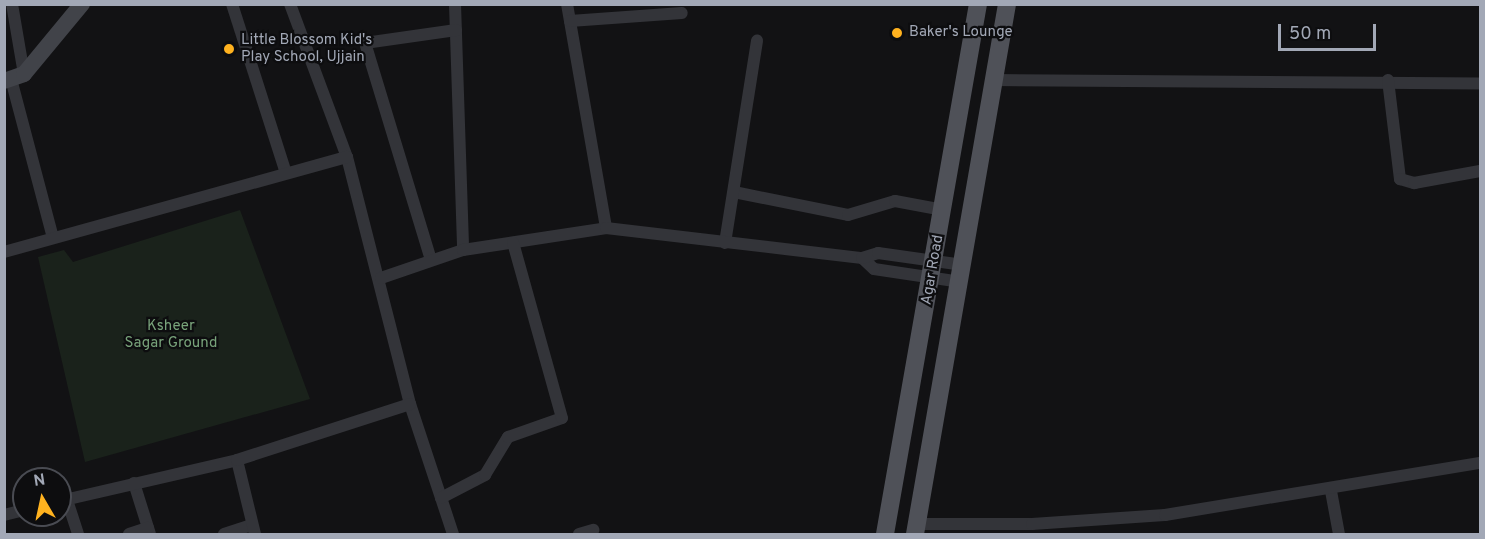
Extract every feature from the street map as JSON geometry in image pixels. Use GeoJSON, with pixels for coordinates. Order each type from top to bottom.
{"type":"FeatureCollection","features":[{"type":"Feature","properties":{"kind":"main road","name":"Agar Road"},"geometry":{"type":"LineString","coordinates":[[885,534],[978,4]]}},
{"type":"Feature","properties":{"kind":"main road"},"geometry":{"type":"LineString","coordinates":[[916,529],[1007,4]]}},
{"type":"Feature","properties":{"kind":"street"},"geometry":{"type":"LineString","coordinates":[[12,4],[13,78],[53,238]]}},
{"type":"Feature","properties":{"kind":"street"},"geometry":{"type":"LineString","coordinates":[[13,78],[82,4]]}},
{"type":"Feature","properties":{"kind":"street"},"geometry":{"type":"LineString","coordinates":[[231,4],[286,173]]}},
{"type":"Feature","properties":{"kind":"street"},"geometry":{"type":"LineString","coordinates":[[290,4],[347,157],[381,278],[410,404],[453,534]]}},
{"type":"Feature","properties":{"kind":"street"},"geometry":{"type":"LineString","coordinates":[[455,4],[462,250]]}},
{"type":"Feature","properties":{"kind":"street"},"geometry":{"type":"LineString","coordinates":[[567,4],[606,228]]}},
{"type":"Feature","properties":{"kind":"street"},"geometry":{"type":"LineString","coordinates":[[570,21],[682,13]]}},
{"type":"Feature","properties":{"kind":"street"},"geometry":{"type":"LineString","coordinates":[[431,260],[365,43],[456,30]]}},
{"type":"Feature","properties":{"kind":"street"},"geometry":{"type":"LineString","coordinates":[[725,243],[757,41]]}},
{"type":"Feature","properties":{"kind":"street"},"geometry":{"type":"LineString","coordinates":[[993,80],[1388,80],[1480,83]]}},
{"type":"Feature","properties":{"kind":"street"},"geometry":{"type":"LineString","coordinates":[[1388,80],[1400,179],[1414,183],[1480,171]]}},
{"type":"Feature","properties":{"kind":"street"},"geometry":{"type":"LineString","coordinates":[[4,252],[347,157]]}},
{"type":"Feature","properties":{"kind":"street"},"geometry":{"type":"LineString","coordinates":[[734,192],[848,215],[895,201],[943,210]]}},
{"type":"Feature","properties":{"kind":"street"},"geometry":{"type":"LineString","coordinates":[[381,278],[462,250],[606,228],[862,258],[878,253],[934,261],[962,274]]}},
{"type":"Feature","properties":{"kind":"street"},"geometry":{"type":"LineString","coordinates":[[441,498],[485,475],[508,438],[562,418],[513,243]]}},
{"type":"Feature","properties":{"kind":"street"},"geometry":{"type":"LineString","coordinates":[[862,258],[874,269],[931,280],[962,274]]}},
{"type":"Feature","properties":{"kind":"street"},"geometry":{"type":"LineString","coordinates":[[72,498],[237,460],[410,404]]}},
{"type":"Feature","properties":{"kind":"street"},"geometry":{"type":"LineString","coordinates":[[224,534],[253,530],[237,460]]}},
{"type":"Feature","properties":{"kind":"street"},"geometry":{"type":"LineString","coordinates":[[916,529],[1165,515],[1331,491],[1480,463]]}},
{"type":"Feature","properties":{"kind":"street"},"geometry":{"type":"LineString","coordinates":[[129,534],[149,531],[134,483]]}},
{"type":"Feature","properties":{"kind":"street"},"geometry":{"type":"LineString","coordinates":[[1331,491],[1339,534]]}},
{"type":"Feature","properties":{"kind":"street"},"geometry":{"type":"LineString","coordinates":[[72,519],[78,534]]}},
{"type":"Feature","properties":{"kind":"street"},"geometry":{"type":"LineString","coordinates":[[579,534],[593,530]]}},
{"type":"Feature","properties":{"kind":"green space","name":"Ksheer Sagar Ground"},"geometry":{"type":"Polygon","coordinates":[[[240,210],[310,399],[85,462],[38,257],[64,250],[73,262],[240,210]]]}},
{"type":"Feature","properties":{"kind":"place","name":"Baker's Lounge"},"geometry":{"type":"Point","coordinates":[897,33]}},
{"type":"Feature","properties":{"kind":"place","name":"Little Blossom Kid's Play School, Ujjain"},"geometry":{"type":"Point","coordinates":[229,49]}}]}
